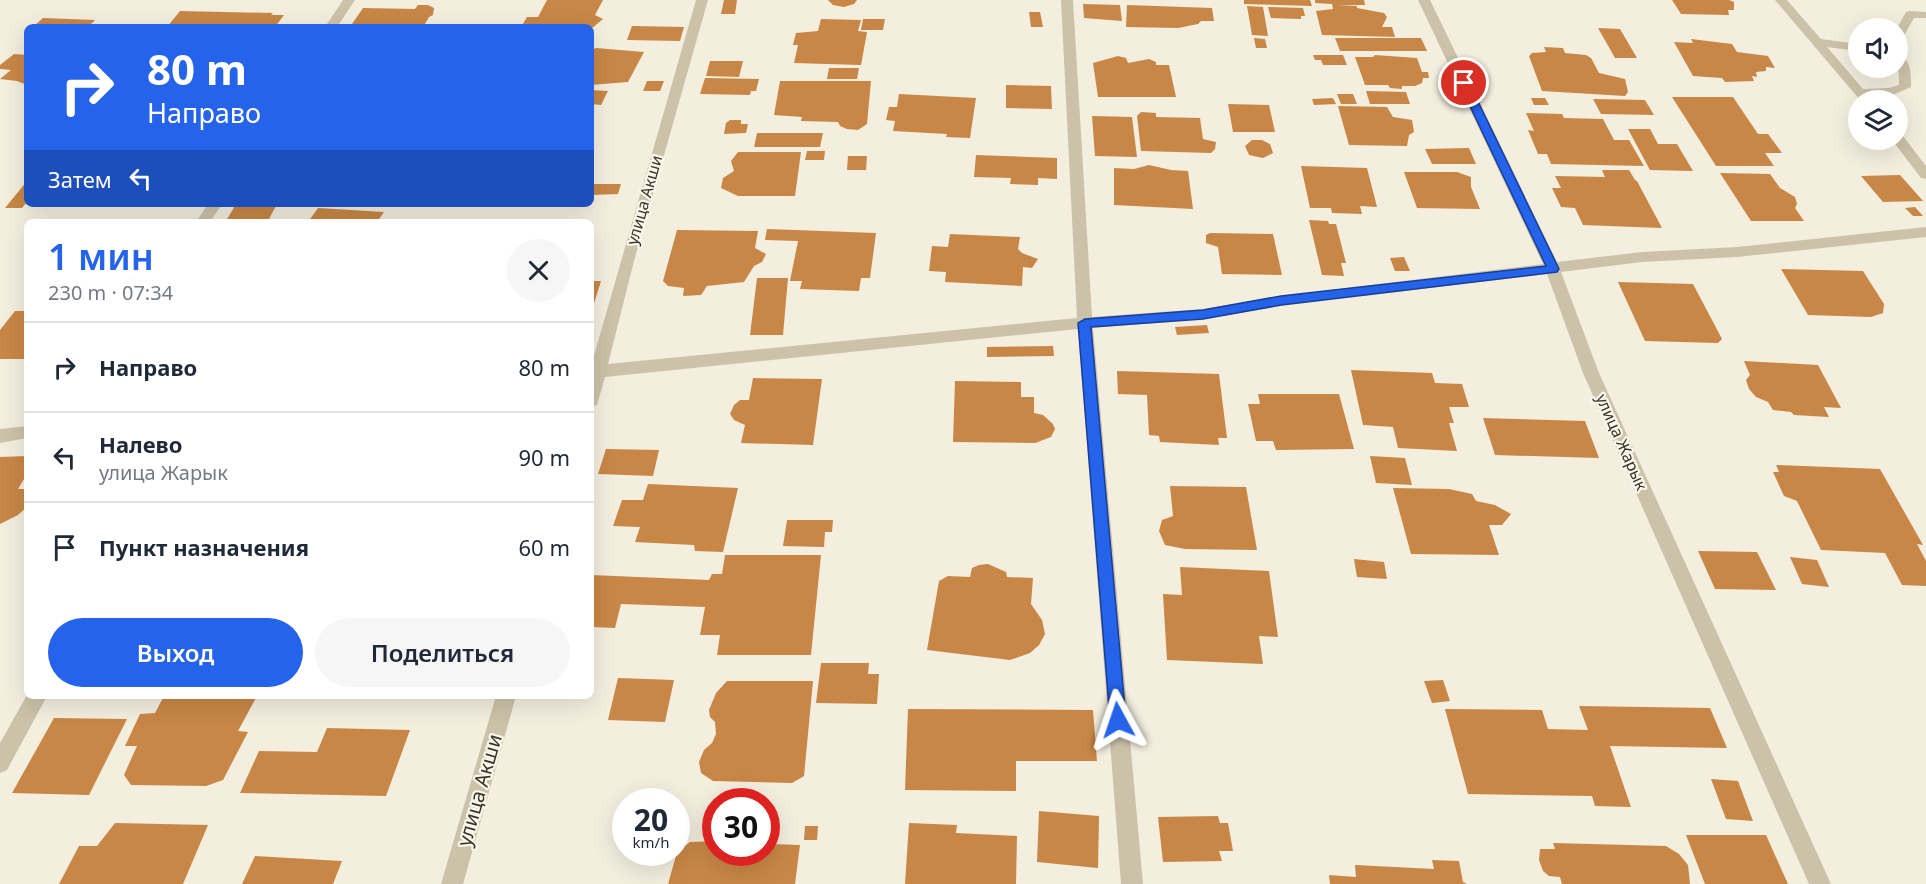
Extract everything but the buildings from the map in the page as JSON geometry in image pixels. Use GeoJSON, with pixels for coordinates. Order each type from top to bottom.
{"type":"FeatureCollection","features":[{"type":"Feature","properties":{"kind":"street"},"geometry":{"type":"LineString","coordinates":[[333,24],[349,0]]}},
{"type":"Feature","properties":{"kind":"street","name":"улица Акши"},"geometry":{"type":"LineString","coordinates":[[595,372],[702,0]]}},
{"type":"Feature","properties":{"kind":"street"},"geometry":{"type":"LineString","coordinates":[[1067,0],[1085,323],[1132,884]]}},
{"type":"Feature","properties":{"kind":"street","name":"улица Жарык"},"geometry":{"type":"LineString","coordinates":[[1424,0],[1553,269],[1591,373],[1820,884]]}},
{"type":"Feature","properties":{"kind":"street"},"geometry":{"type":"LineString","coordinates":[[1781,0],[1857,90]]}},
{"type":"Feature","properties":{"kind":"street"},"geometry":{"type":"LineString","coordinates":[[1908,18],[1910,14],[1926,15]]}},
{"type":"Feature","properties":{"kind":"street"},"geometry":{"type":"LineString","coordinates":[[1815,42],[1848,46]]}},
{"type":"Feature","properties":{"kind":"street"},"geometry":{"type":"LineString","coordinates":[[1896,90],[1905,87],[1905,78]]}},
{"type":"Feature","properties":{"kind":"street"},"geometry":{"type":"LineString","coordinates":[[1906,150],[1926,174]]}},
{"type":"Feature","properties":{"kind":"street"},"geometry":{"type":"LineString","coordinates":[[595,372],[1085,323],[1203,314],[1302,298],[1642,257],[1737,252],[1926,232]]}},
{"type":"Feature","properties":{"kind":"street"},"geometry":{"type":"LineString","coordinates":[[0,436],[24,432]]}},
{"type":"Feature","properties":{"kind":"street"},"geometry":{"type":"LineString","coordinates":[[0,763],[35,699]]}},
{"type":"Feature","properties":{"kind":"street","name":"улица Акши"},"geometry":{"type":"LineString","coordinates":[[452,884],[505,699]]}},
{"type":"Feature","properties":{"kind":"route"},"geometry":{"type":"LineString","coordinates":[[1118,720],[1085,323],[1203,314],[1281,301],[1553,269],[1464,83]]}}]}
